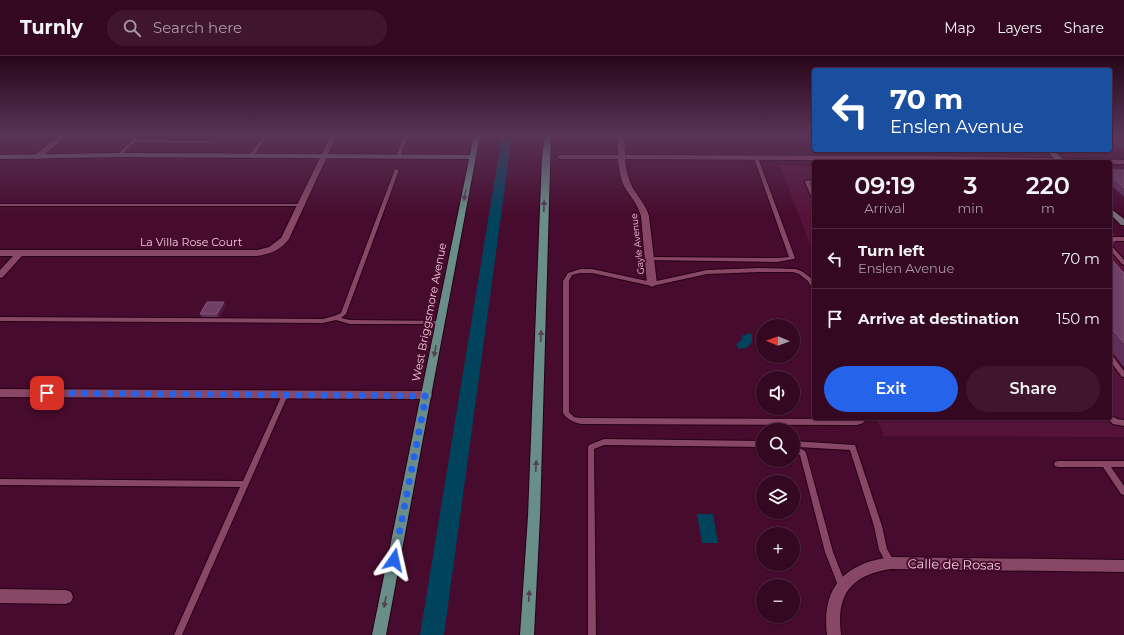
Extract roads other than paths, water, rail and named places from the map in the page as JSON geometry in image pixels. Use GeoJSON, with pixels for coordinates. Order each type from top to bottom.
{"type":"FeatureCollection","features":[{"type":"Feature","properties":{"kind":"main road","name":"West Briggsmore Avenue"},"geometry":{"type":"LineString","coordinates":[[379,635],[471,162]]}},
{"type":"Feature","properties":{"kind":"main road"},"geometry":{"type":"LineString","coordinates":[[527,635],[534,516],[546,162]]}},
{"type":"Feature","properties":{"kind":"street","name":"La Villa Rose Court"},"geometry":{"type":"LineString","coordinates":[[0,253],[264,253],[281,245],[285,239],[321,162]]}},
{"type":"Feature","properties":{"kind":"street","name":"Gayle Avenue"},"geometry":{"type":"LineString","coordinates":[[623,162],[622,172],[628,186],[642,207],[645,216],[652,284]]}},
{"type":"Feature","properties":{"kind":"street"},"geometry":{"type":"LineString","coordinates":[[1112,212],[1124,223]]}},
{"type":"Feature","properties":{"kind":"street"},"geometry":{"type":"LineString","coordinates":[[0,275],[20,253]]}},
{"type":"Feature","properties":{"kind":"street"},"geometry":{"type":"LineString","coordinates":[[0,393],[426,396]]}},
{"type":"Feature","properties":{"kind":"street","name":"Calle de Rosas"},"geometry":{"type":"LineString","coordinates":[[834,635],[832,615],[835,600],[842,585],[853,574],[872,565],[890,563],[1124,566]]}},
{"type":"Feature","properties":{"kind":"street"},"geometry":{"type":"LineString","coordinates":[[0,596],[66,597]]}},
{"type":"Feature","properties":{"kind":"lane"},"geometry":{"type":"LineString","coordinates":[[649,259],[777,260],[792,258],[757,162]]}},
{"type":"Feature","properties":{"kind":"lane"},"geometry":{"type":"LineString","coordinates":[[0,320],[323,321],[336,318],[344,314],[397,170]]}},
{"type":"Feature","properties":{"kind":"lane"},"geometry":{"type":"LineString","coordinates":[[812,181],[807,182],[812,193]]}},
{"type":"Feature","properties":{"kind":"lane"},"geometry":{"type":"LineString","coordinates":[[0,205],[301,205]]}},
{"type":"Feature","properties":{"kind":"lane"},"geometry":{"type":"LineString","coordinates":[[1112,239],[1124,239]]}},
{"type":"Feature","properties":{"kind":"lane"},"geometry":{"type":"LineString","coordinates":[[1112,249],[1124,263]]}},
{"type":"Feature","properties":{"kind":"lane"},"geometry":{"type":"LineString","coordinates":[[812,283],[801,273],[794,270],[707,272],[652,284],[585,270],[575,272],[567,278],[566,281],[566,413],[572,419],[589,421],[857,422],[862,420]]}},
{"type":"Feature","properties":{"kind":"lane"},"geometry":{"type":"LineString","coordinates":[[336,318],[350,322],[440,323]]}},
{"type":"Feature","properties":{"kind":"lane"},"geometry":{"type":"LineString","coordinates":[[1112,360],[1124,375]]}},
{"type":"Feature","properties":{"kind":"lane"},"geometry":{"type":"LineString","coordinates":[[178,635],[285,395]]}},
{"type":"Feature","properties":{"kind":"lane"},"geometry":{"type":"LineString","coordinates":[[1112,420],[1115,422],[1124,423]]}},
{"type":"Feature","properties":{"kind":"lane"},"geometry":{"type":"LineString","coordinates":[[592,635],[591,447],[604,442],[756,444]]}},
{"type":"Feature","properties":{"kind":"lane"},"geometry":{"type":"LineString","coordinates":[[800,444],[853,447],[878,526],[883,550],[890,563]]}},
{"type":"Feature","properties":{"kind":"lane"},"geometry":{"type":"LineString","coordinates":[[800,452],[803,453],[829,552],[842,585]]}},
{"type":"Feature","properties":{"kind":"lane"},"geometry":{"type":"LineString","coordinates":[[1058,464],[1124,464]]}},
{"type":"Feature","properties":{"kind":"lane"},"geometry":{"type":"LineString","coordinates":[[1105,464],[1124,492]]}},
{"type":"Feature","properties":{"kind":"lane"},"geometry":{"type":"LineString","coordinates":[[0,482],[245,484]]}},
{"type":"Feature","properties":{"kind":"water"},"geometry":{"type":"Polygon","coordinates":[[[751,333],[752,342],[746,348],[739,349],[736,344],[741,341],[742,337],[740,336],[751,333]]]}},
{"type":"Feature","properties":{"kind":"water"},"geometry":{"type":"Polygon","coordinates":[[[697,514],[713,514],[718,543],[702,543],[697,514]]]}},
{"type":"Feature","properties":{"kind":"waterway"},"geometry":{"type":"LineString","coordinates":[[432,635],[503,162]]}}]}
